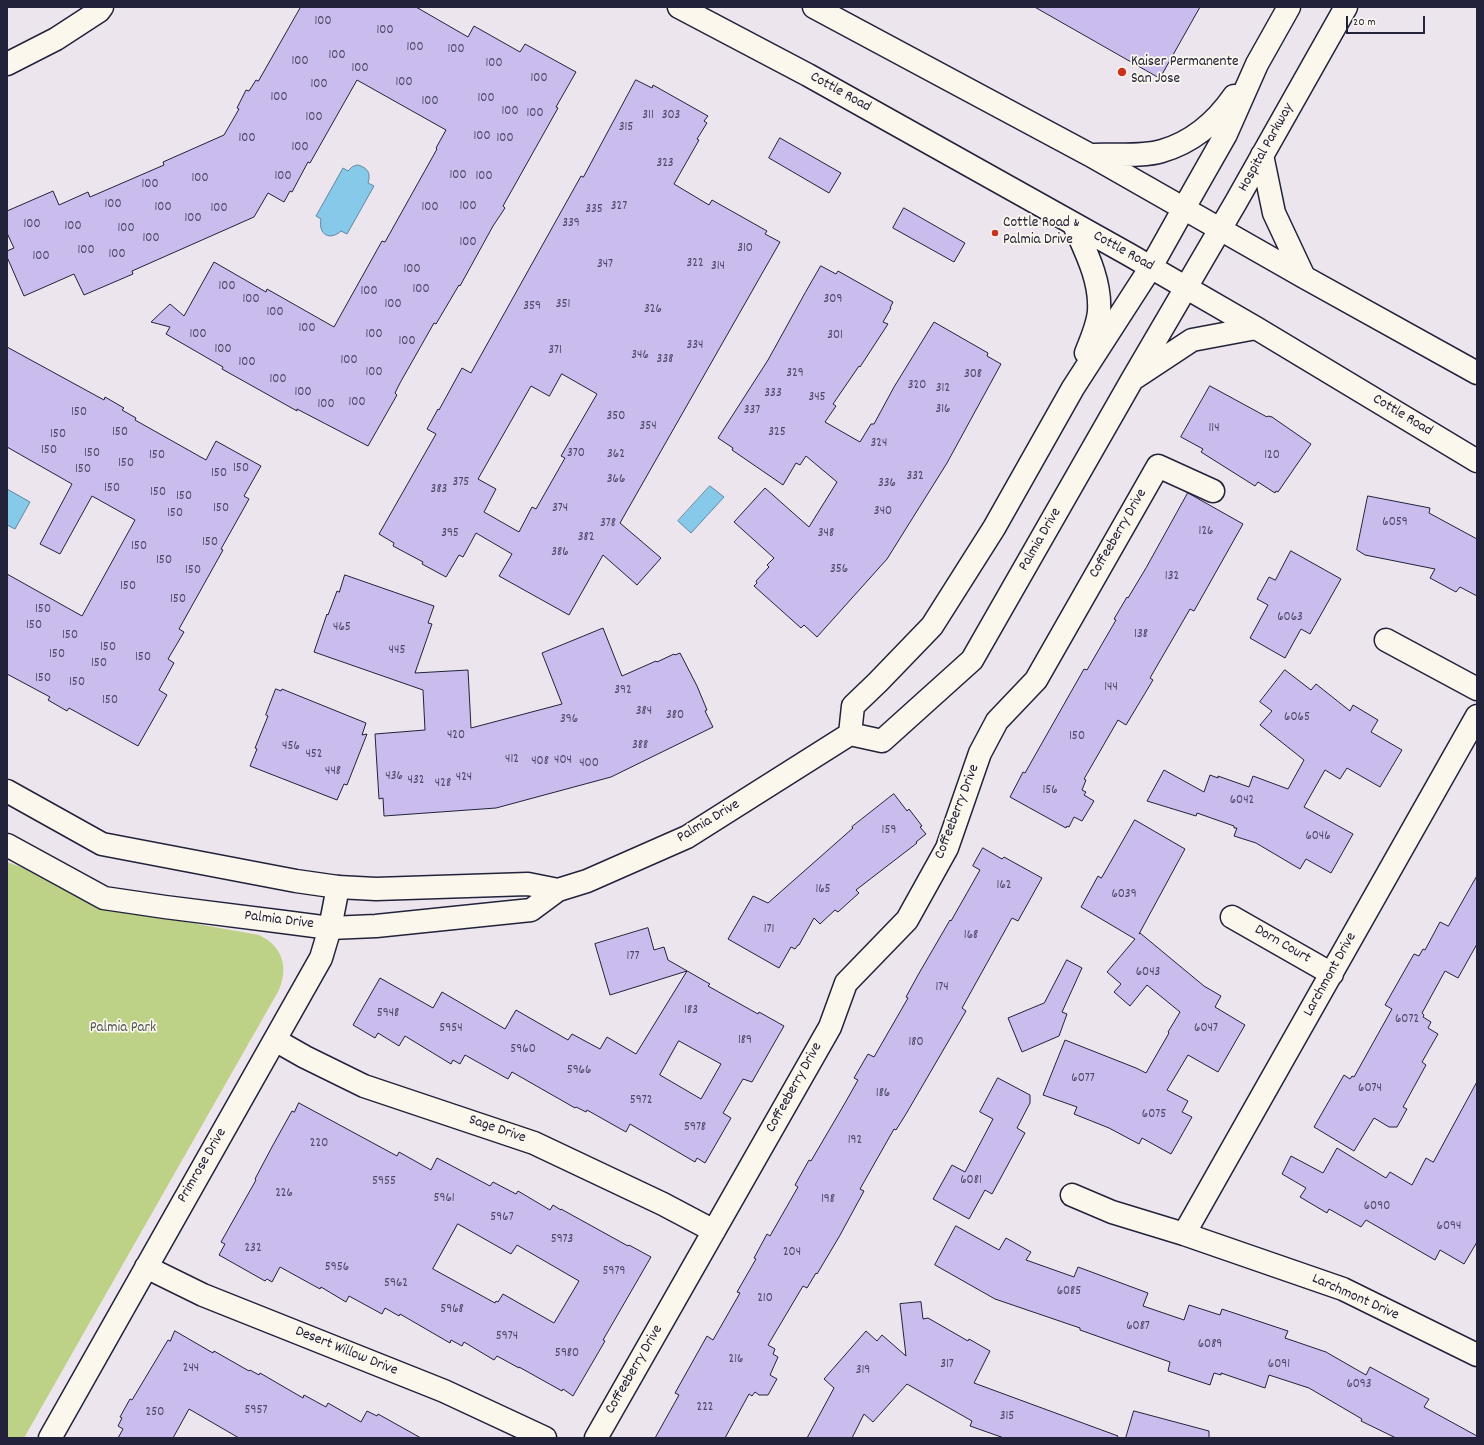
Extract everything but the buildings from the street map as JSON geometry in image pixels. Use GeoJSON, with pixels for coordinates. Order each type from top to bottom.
{"type":"FeatureCollection","features":[{"type":"Feature","properties":{"kind":"main road"},"geometry":{"type":"LineString","coordinates":[[7,64],[56,39],[99,11],[102,7]]}},
{"type":"Feature","properties":{"kind":"main road","name":"Cottle Road"},"geometry":{"type":"LineString","coordinates":[[679,7],[808,75],[1151,267],[1256,328],[1477,461]]}},
{"type":"Feature","properties":{"kind":"main road"},"geometry":{"type":"LineString","coordinates":[[814,7],[1090,155],[1304,277],[1477,373]]}},
{"type":"Feature","properties":{"kind":"main road"},"geometry":{"type":"LineString","coordinates":[[850,734],[853,706],[932,626],[994,528],[1073,388],[1151,267],[1226,134],[1257,64],[1289,7]]}},
{"type":"Feature","properties":{"kind":"main road","name":"Hospital Parkway"},"geometry":{"type":"LineString","coordinates":[[1186,287],[1346,7]]}},
{"type":"Feature","properties":{"kind":"main road"},"geometry":{"type":"LineString","coordinates":[[1090,155],[1139,154],[1162,151],[1186,142],[1207,128],[1223,111],[1257,64]]}},
{"type":"Feature","properties":{"kind":"main road"},"geometry":{"type":"LineString","coordinates":[[1262,155],[1274,213],[1304,277]]}},
{"type":"Feature","properties":{"kind":"main road"},"geometry":{"type":"LineString","coordinates":[[1073,388],[1093,334],[1099,312],[1099,293],[1091,264],[1074,225]]}},
{"type":"Feature","properties":{"kind":"main road","name":"Palmia Drive"},"geometry":{"type":"LineString","coordinates":[[7,845],[104,898],[330,928],[376,926],[531,910],[558,890],[587,881],[686,837],[850,734],[882,741],[972,660],[1186,287]]}},
{"type":"Feature","properties":{"kind":"main road"},"geometry":{"type":"LineString","coordinates":[[1132,380],[1192,340],[1256,328]]}},
{"type":"Feature","properties":{"kind":"main road","name":"Coffeeberry Drive"},"geometry":{"type":"LineString","coordinates":[[596,1438],[830,1027],[846,984],[911,914],[947,848],[980,753],[997,721],[1036,680],[1158,466],[1213,490]]}},
{"type":"Feature","properties":{"kind":"main road"},"geometry":{"type":"LineString","coordinates":[[1386,640],[1477,690]]}},
{"type":"Feature","properties":{"kind":"main road","name":"Larchmont Drive"},"geometry":{"type":"LineString","coordinates":[[1184,1234],[1477,716]]}},
{"type":"Feature","properties":{"kind":"main road","name":"Palmia Drive"},"geometry":{"type":"LineString","coordinates":[[7,790],[102,844],[288,879],[338,887],[376,889],[528,884],[558,890]]}},
{"type":"Feature","properties":{"kind":"main road","name":"Primrose Drive"},"geometry":{"type":"LineString","coordinates":[[50,1438],[321,958],[330,928],[338,887]]}},
{"type":"Feature","properties":{"kind":"main road","name":"Dorn Court"},"geometry":{"type":"LineString","coordinates":[[1232,917],[1332,974]]}},
{"type":"Feature","properties":{"kind":"main road","name":"Sage Drive"},"geometry":{"type":"LineString","coordinates":[[275,1040],[305,1057],[364,1086],[534,1143],[663,1204],[714,1231]]}},
{"type":"Feature","properties":{"kind":"main road","name":"Larchmont Drive"},"geometry":{"type":"LineString","coordinates":[[1072,1195],[1112,1212],[1184,1234],[1343,1289],[1476,1352]]}},
{"type":"Feature","properties":{"kind":"main road","name":"Desert Willow Drive"},"geometry":{"type":"LineString","coordinates":[[146,1267],[203,1295],[444,1391],[545,1438]]}},
{"type":"Feature","properties":{"kind":"green space","name":"Palmia Park"},"geometry":{"type":"Polygon","coordinates":[[[7,862],[21,867],[71,894],[92,903],[146,915],[259,935],[273,945],[278,951],[283,965],[282,981],[279,990],[24,1438],[7,1438],[7,862]]]}},
{"type":"Feature","properties":{"kind":"water"},"geometry":{"type":"Polygon","coordinates":[[[358,165],[368,171],[368,183],[374,186],[347,234],[341,231],[333,236],[326,235],[321,229],[321,219],[316,216],[343,168],[348,171],[352,167],[358,165]]]}},
{"type":"Feature","properties":{"kind":"water"},"geometry":{"type":"Polygon","coordinates":[[[710,486],[724,497],[691,533],[678,521],[710,486]]]}},
{"type":"Feature","properties":{"kind":"water"},"geometry":{"type":"Polygon","coordinates":[[[7,489],[30,502],[15,529],[7,525],[7,489]]]}},
{"type":"Feature","properties":{"kind":"place","name":"Kaiser Permanente San Jose"},"geometry":{"type":"Point","coordinates":[1122,72]}},
{"type":"Feature","properties":{"kind":"place","name":"Cottle Road & Palmia Drive"},"geometry":{"type":"Point","coordinates":[995,233]}}]}
